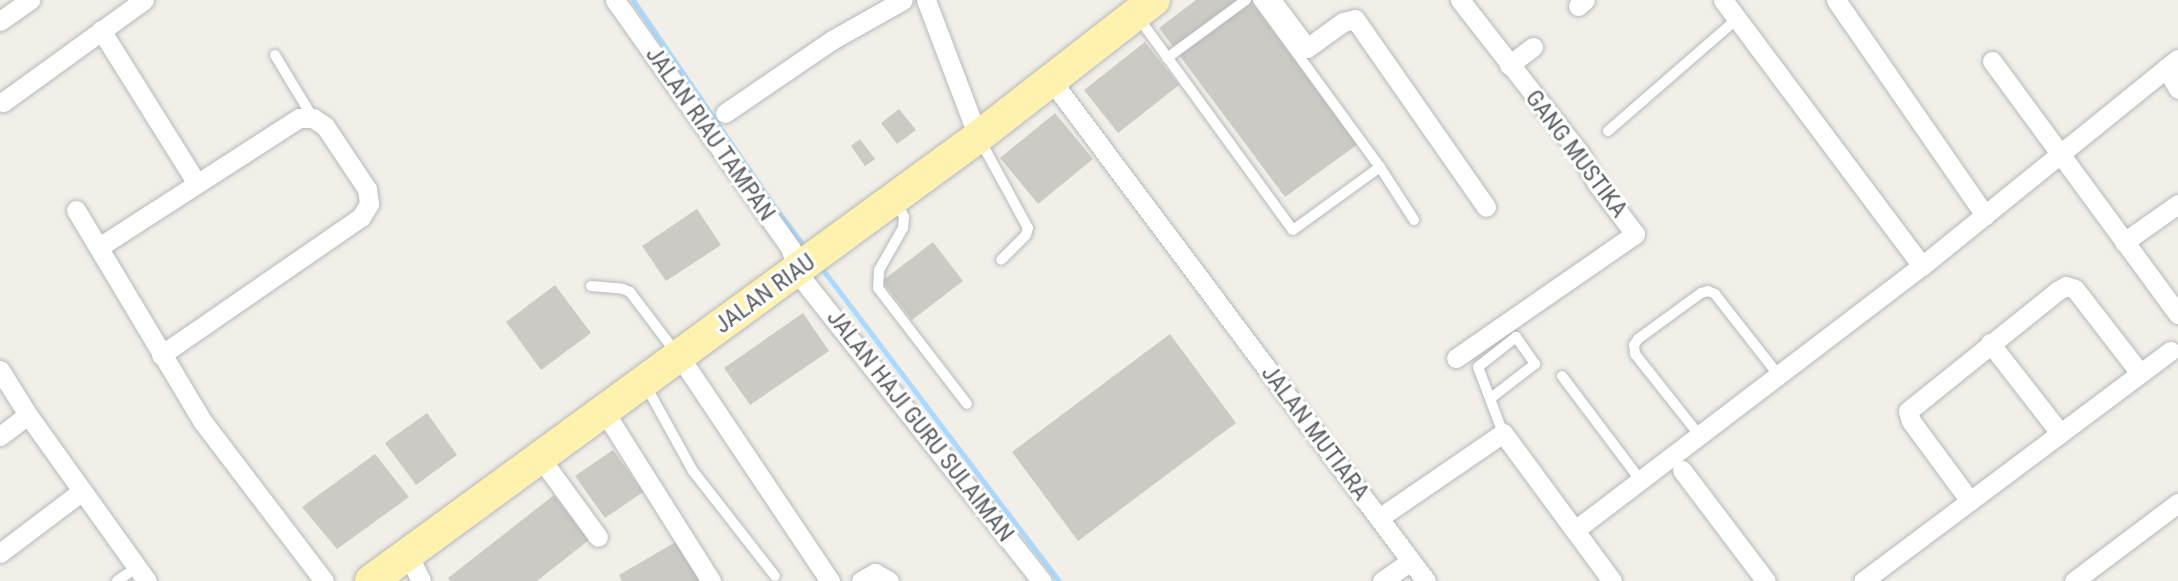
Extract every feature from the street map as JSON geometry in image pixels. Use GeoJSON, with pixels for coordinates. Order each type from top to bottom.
{"type":"FeatureCollection","features":[{"type":"Feature","properties":{"kind":"main road","name":"JALAN RIAU"},"geometry":{"type":"LineString","coordinates":[[371,581],[978,137],[1145,7]]}},
{"type":"Feature","properties":{"kind":"street"},"geometry":{"type":"LineString","coordinates":[[0,21],[30,0]]}},
{"type":"Feature","properties":{"kind":"street"},"geometry":{"type":"LineString","coordinates":[[3,102],[144,0]]}},
{"type":"Feature","properties":{"kind":"street"},"geometry":{"type":"LineString","coordinates":[[725,113],[832,40],[903,0]]}},
{"type":"Feature","properties":{"kind":"street"},"geometry":{"type":"LineString","coordinates":[[926,0],[978,137]]}},
{"type":"Feature","properties":{"kind":"street"},"geometry":{"type":"LineString","coordinates":[[1271,0],[1307,48],[1343,22],[1355,19],[1486,207]]}},
{"type":"Feature","properties":{"kind":"street","name":"GANG MUSTIKA"},"geometry":{"type":"LineString","coordinates":[[1456,358],[1635,237],[1578,152],[1460,0]]}},
{"type":"Feature","properties":{"kind":"street"},"geometry":{"type":"LineString","coordinates":[[1723,0],[1922,266]]}},
{"type":"Feature","properties":{"kind":"street"},"geometry":{"type":"LineString","coordinates":[[1836,0],[1985,215]]}},
{"type":"Feature","properties":{"kind":"street","name":"JALAN RIAU TAMPAN"},"geometry":{"type":"LineString","coordinates":[[623,3],[791,249],[806,264]]}},
{"type":"Feature","properties":{"kind":"street"},"geometry":{"type":"LineString","coordinates":[[101,30],[196,182]]}},
{"type":"Feature","properties":{"kind":"street"},"geometry":{"type":"LineString","coordinates":[[1508,65],[1533,47]]}},
{"type":"Feature","properties":{"kind":"street"},"geometry":{"type":"LineString","coordinates":[[1992,61],[2178,314]]}},
{"type":"Feature","properties":{"kind":"street"},"geometry":{"type":"LineString","coordinates":[[1575,530],[1922,266],[2172,64],[2178,89]]}},
{"type":"Feature","properties":{"kind":"street","name":"JALAN MUTIARA"},"geometry":{"type":"LineString","coordinates":[[1051,80],[1379,519],[1503,433]]}},
{"type":"Feature","properties":{"kind":"street"},"geometry":{"type":"LineString","coordinates":[[99,247],[291,121],[313,118],[325,126],[367,189],[370,197],[366,211],[161,355]]}},
{"type":"Feature","properties":{"kind":"street"},"geometry":{"type":"LineString","coordinates":[[2124,242],[2178,204]]}},
{"type":"Feature","properties":{"kind":"street"},"geometry":{"type":"LineString","coordinates":[[76,210],[161,355],[251,489],[324,581]]}},
{"type":"Feature","properties":{"kind":"street","name":"JALAN HAJI GURU SULAIMAN"},"geometry":{"type":"LineString","coordinates":[[806,264],[1042,581]]}},
{"type":"Feature","properties":{"kind":"street"},"geometry":{"type":"LineString","coordinates":[[1970,501],[1911,421],[1908,411],[1990,343],[2066,286],[2075,289],[2140,373]]}},
{"type":"Feature","properties":{"kind":"street"},"geometry":{"type":"LineString","coordinates":[[1990,343],[2060,433]]}},
{"type":"Feature","properties":{"kind":"street"},"geometry":{"type":"LineString","coordinates":[[1863,581],[2171,351]]}},
{"type":"Feature","properties":{"kind":"street"},"geometry":{"type":"LineString","coordinates":[[680,357],[830,581]]}},
{"type":"Feature","properties":{"kind":"street"},"geometry":{"type":"LineString","coordinates":[[0,370],[28,415],[142,574]]}},
{"type":"Feature","properties":{"kind":"street"},"geometry":{"type":"LineString","coordinates":[[604,411],[712,581]]}},
{"type":"Feature","properties":{"kind":"street"},"geometry":{"type":"LineString","coordinates":[[0,436],[28,415]]}},
{"type":"Feature","properties":{"kind":"street"},"geometry":{"type":"LineString","coordinates":[[1503,433],[1612,581]]}},
{"type":"Feature","properties":{"kind":"street"},"geometry":{"type":"LineString","coordinates":[[539,456],[598,537]]}},
{"type":"Feature","properties":{"kind":"street"},"geometry":{"type":"LineString","coordinates":[[1682,470],[1766,581]]}},
{"type":"Feature","properties":{"kind":"street"},"geometry":{"type":"LineString","coordinates":[[0,553],[82,491]]}},
{"type":"Feature","properties":{"kind":"street"},"geometry":{"type":"LineString","coordinates":[[2074,581],[2178,503]]}},
{"type":"Feature","properties":{"kind":"street"},"geometry":{"type":"LineString","coordinates":[[1379,519],[1426,581]]}},
{"type":"Feature","properties":{"kind":"street"},"geometry":{"type":"LineString","coordinates":[[407,553],[421,581]]}},
{"type":"Feature","properties":{"kind":"street"},"geometry":{"type":"LineString","coordinates":[[1382,581],[1411,561]]}},
{"type":"Feature","properties":{"kind":"street"},"geometry":{"type":"LineString","coordinates":[[861,581],[874,573],[889,581]]}},
{"type":"Feature","properties":{"kind":"lane"},"geometry":{"type":"LineString","coordinates":[[1167,58],[1246,0]]}},
{"type":"Feature","properties":{"kind":"lane"},"geometry":{"type":"LineString","coordinates":[[1258,0],[1380,167],[1414,220]]}},
{"type":"Feature","properties":{"kind":"lane"},"geometry":{"type":"LineString","coordinates":[[1145,7],[1167,58],[1293,230],[1380,167]]}},
{"type":"Feature","properties":{"kind":"lane"},"geometry":{"type":"LineString","coordinates":[[1608,131],[1738,18]]}},
{"type":"Feature","properties":{"kind":"lane"},"geometry":{"type":"LineString","coordinates":[[275,55],[313,118]]}},
{"type":"Feature","properties":{"kind":"lane"},"geometry":{"type":"LineString","coordinates":[[978,137],[1028,228],[1026,235],[1001,260]]}},
{"type":"Feature","properties":{"kind":"lane"},"geometry":{"type":"LineString","coordinates":[[895,198],[904,222],[902,233],[879,270],[878,288],[967,404]]}},
{"type":"Feature","properties":{"kind":"lane"},"geometry":{"type":"LineString","coordinates":[[591,286],[630,292],[680,357]]}},
{"type":"Feature","properties":{"kind":"lane"},"geometry":{"type":"LineString","coordinates":[[1700,437],[1635,354],[1634,345],[1638,339],[1701,293],[1708,291],[1715,294],[1779,376]]}},
{"type":"Feature","properties":{"kind":"lane"},"geometry":{"type":"LineString","coordinates":[[1491,398],[1535,364],[1516,337],[1478,367],[1503,433]]}},
{"type":"Feature","properties":{"kind":"lane"},"geometry":{"type":"LineString","coordinates":[[1562,376],[1641,481]]}},
{"type":"Feature","properties":{"kind":"lane"},"geometry":{"type":"LineString","coordinates":[[644,383],[693,471],[775,576]]}},
{"type":"Feature","properties":{"kind":"lane"},"geometry":{"type":"LineString","coordinates":[[117,581],[142,574]]}},
{"type":"Feature","properties":{"kind":"building"},"geometry":{"type":"Polygon","coordinates":[[[1196,0],[1250,0],[1358,144],[1285,197],[1159,28],[1196,0]]]}},
{"type":"Feature","properties":{"kind":"building"},"geometry":{"type":"Polygon","coordinates":[[[1145,42],[1179,85],[1118,133],[1084,90],[1145,42]]]}},
{"type":"Feature","properties":{"kind":"building"},"geometry":{"type":"Polygon","coordinates":[[[899,109],[916,130],[897,144],[881,123],[899,109]]]}},
{"type":"Feature","properties":{"kind":"building"},"geometry":{"type":"Polygon","coordinates":[[[1055,113],[1093,159],[1038,204],[1000,158],[1055,113]]]}},
{"type":"Feature","properties":{"kind":"building"},"geometry":{"type":"Polygon","coordinates":[[[860,139],[875,159],[865,166],[851,146],[860,139]]]}},
{"type":"Feature","properties":{"kind":"building"},"geometry":{"type":"Polygon","coordinates":[[[697,209],[721,245],[666,281],[642,246],[697,209]]]}},
{"type":"Feature","properties":{"kind":"building"},"geometry":{"type":"Polygon","coordinates":[[[933,242],[963,281],[912,320],[882,281],[933,242]]]}},
{"type":"Feature","properties":{"kind":"building"},"geometry":{"type":"Polygon","coordinates":[[[555,285],[591,333],[541,370],[506,322],[555,285]]]}},
{"type":"Feature","properties":{"kind":"building"},"geometry":{"type":"Polygon","coordinates":[[[803,313],[829,351],[750,405],[724,368],[803,313]]]}},
{"type":"Feature","properties":{"kind":"building"},"geometry":{"type":"Polygon","coordinates":[[[1170,334],[1236,423],[1078,541],[1012,452],[1170,334]]]}},
{"type":"Feature","properties":{"kind":"building"},"geometry":{"type":"Polygon","coordinates":[[[427,413],[457,455],[416,485],[385,443],[427,413]]]}},
{"type":"Feature","properties":{"kind":"building"},"geometry":{"type":"Polygon","coordinates":[[[613,450],[643,492],[605,518],[575,476],[613,450]]]}},
{"type":"Feature","properties":{"kind":"building"},"geometry":{"type":"Polygon","coordinates":[[[375,454],[409,497],[337,549],[302,507],[375,454]]]}},
{"type":"Feature","properties":{"kind":"building"},"geometry":{"type":"Polygon","coordinates":[[[554,495],[589,540],[537,581],[450,581],[448,578],[554,495]]]}},
{"type":"Feature","properties":{"kind":"building"},"geometry":{"type":"Polygon","coordinates":[[[679,540],[703,581],[622,581],[619,575],[679,540]]]}},
{"type":"Feature","properties":{"kind":"waterway"},"geometry":{"type":"LineString","coordinates":[[633,0],[770,201],[807,250]]}},
{"type":"Feature","properties":{"kind":"waterway"},"geometry":{"type":"LineString","coordinates":[[820,266],[1059,581]]}}]}
